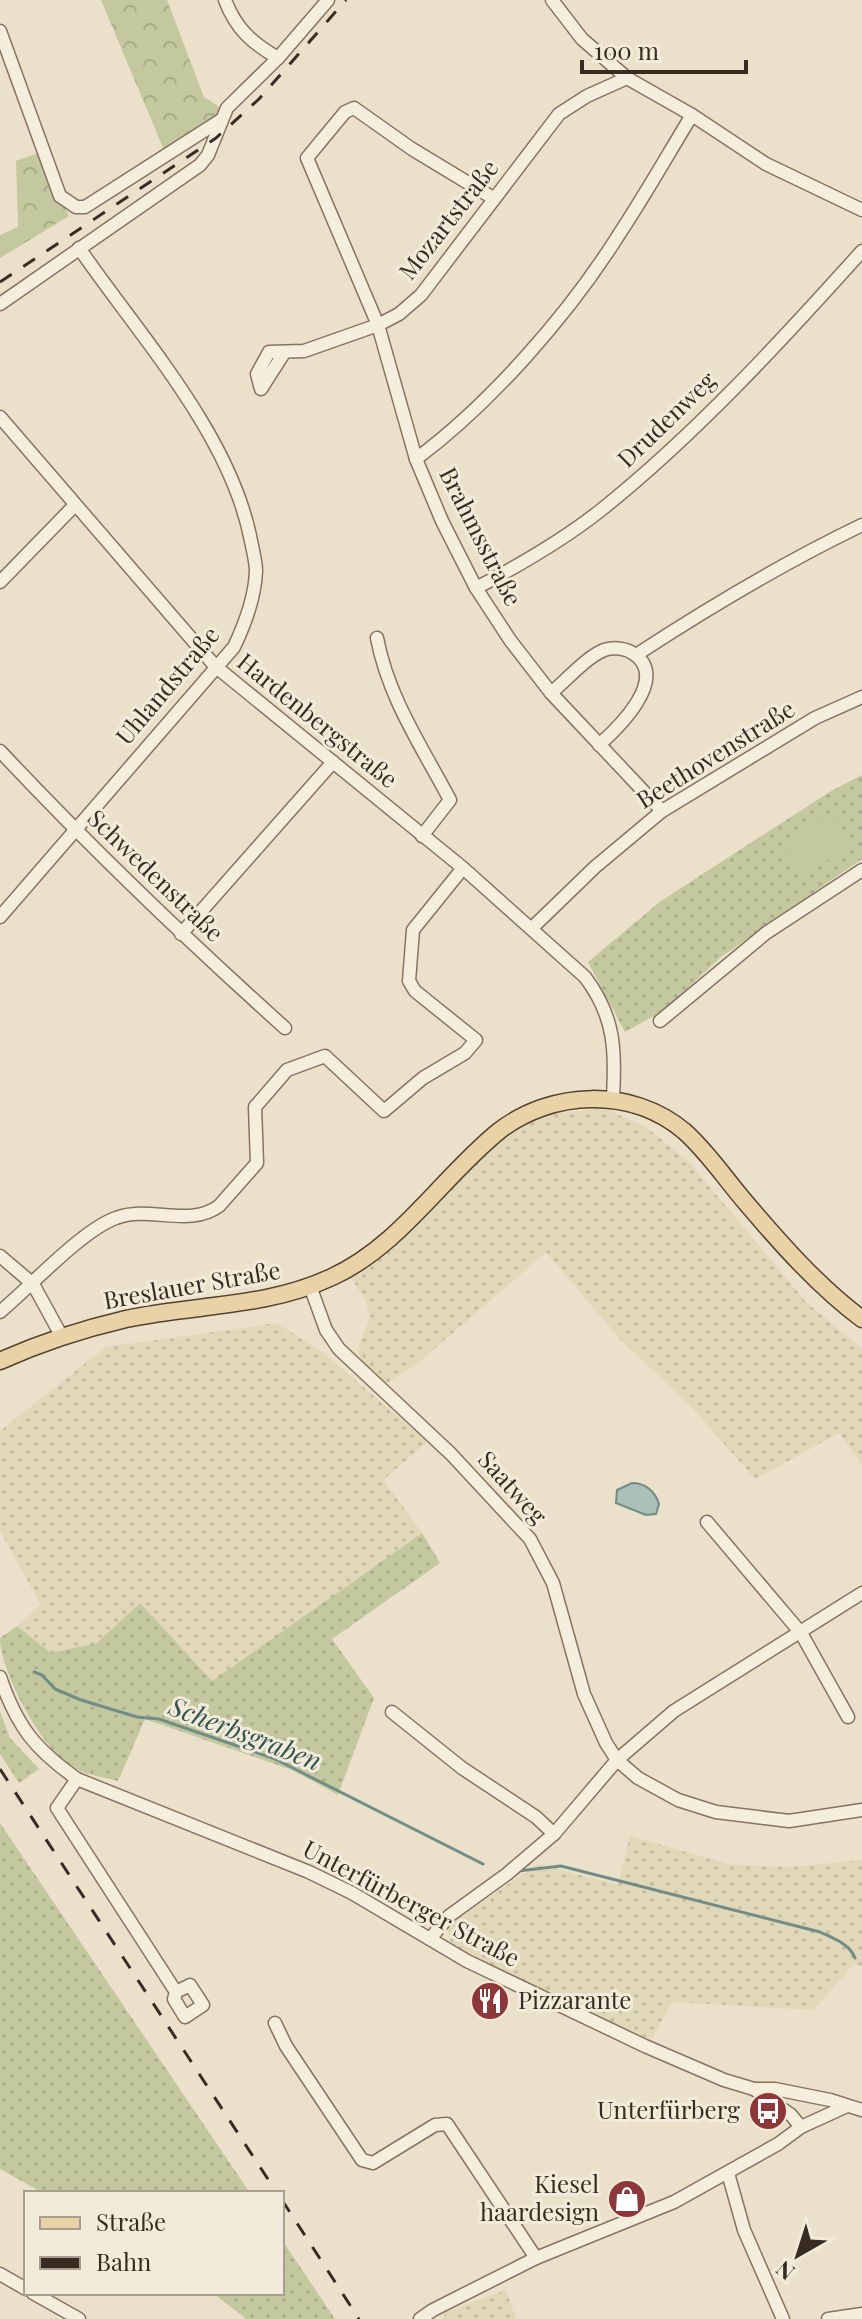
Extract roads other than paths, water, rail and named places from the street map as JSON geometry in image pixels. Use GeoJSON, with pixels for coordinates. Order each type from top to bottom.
{"type":"FeatureCollection","features":[{"type":"Feature","properties":{"kind":"main road","name":"Breslauer Straße"},"geometry":{"type":"LineString","coordinates":[[0,1361],[62,1337],[127,1319],[252,1303],[335,1276],[386,1241],[472,1153],[504,1128],[535,1109],[571,1100],[613,1100],[637,1105],[683,1130],[838,1301],[862,1319]]}},
{"type":"Feature","properties":{"kind":"main road","name":"Breslauer Straße"},"geometry":{"type":"LineString","coordinates":[[797,1257],[862,1305]]}},
{"type":"Feature","properties":{"kind":"street"},"geometry":{"type":"LineString","coordinates":[[225,0],[242,33],[278,58]]}},
{"type":"Feature","properties":{"kind":"street"},"geometry":{"type":"LineString","coordinates":[[0,304],[200,165],[208,155],[227,108],[278,58],[328,0]]}},
{"type":"Feature","properties":{"kind":"street"},"geometry":{"type":"LineString","coordinates":[[552,0],[582,39],[627,78],[692,115],[766,164],[862,210]]}},
{"type":"Feature","properties":{"kind":"street"},"geometry":{"type":"LineString","coordinates":[[0,31],[60,196],[76,207],[85,207],[221,120]]}},
{"type":"Feature","properties":{"kind":"street","name":"Mozartstraße"},"geometry":{"type":"LineString","coordinates":[[284,353],[304,351],[378,325],[399,314],[421,295],[559,114],[587,96],[627,78]]}},
{"type":"Feature","properties":{"kind":"street","name":"Brahmsstraße"},"geometry":{"type":"LineString","coordinates":[[493,198],[412,149],[354,108],[345,112],[307,158],[378,325],[416,459],[442,521],[476,588],[510,640],[551,693],[662,811]]}},
{"type":"Feature","properties":{"kind":"street"},"geometry":{"type":"LineString","coordinates":[[416,459],[449,434],[531,350],[586,282],[618,238],[692,115]]}},
{"type":"Feature","properties":{"kind":"street","name":"Uhlandstraße"},"geometry":{"type":"LineString","coordinates":[[0,917],[234,647],[247,619],[256,571],[247,519],[227,471],[199,420],[136,325],[79,248]]}},
{"type":"Feature","properties":{"kind":"street","name":"Drudenweg"},"geometry":{"type":"LineString","coordinates":[[476,588],[533,558],[650,470],[752,369],[862,251]]}},
{"type":"Feature","properties":{"kind":"street","name":"Hardenbergstraße"},"geometry":{"type":"LineString","coordinates":[[0,417],[215,666],[463,868],[585,977],[599,996],[608,1016],[614,1047],[613,1100]]}},
{"type":"Feature","properties":{"kind":"street"},"geometry":{"type":"LineString","coordinates":[[0,582],[75,505]]}},
{"type":"Feature","properties":{"kind":"street"},"geometry":{"type":"LineString","coordinates":[[636,655],[732,593],[862,525]]}},
{"type":"Feature","properties":{"kind":"street","name":"Hardenbergstraße"},"geometry":{"type":"LineString","coordinates":[[377,638],[382,668],[391,689],[450,800],[422,836]]}},
{"type":"Feature","properties":{"kind":"street"},"geometry":{"type":"LineString","coordinates":[[551,693],[597,654],[608,649],[624,649],[636,655],[645,667],[646,680],[637,704],[599,745]]}},
{"type":"Feature","properties":{"kind":"street","name":"Beethovenstraße"},"geometry":{"type":"LineString","coordinates":[[532,928],[595,867],[662,811],[815,718],[862,697]]}},
{"type":"Feature","properties":{"kind":"street","name":"Schwedenstraße"},"geometry":{"type":"LineString","coordinates":[[0,751],[74,830],[181,934],[285,1028]]}},
{"type":"Feature","properties":{"kind":"street"},"geometry":{"type":"LineString","coordinates":[[181,934],[333,762]]}},
{"type":"Feature","properties":{"kind":"street"},"geometry":{"type":"LineString","coordinates":[[0,1312],[98,1227],[118,1217],[145,1211],[177,1217],[214,1210],[257,1163],[255,1107],[287,1070],[325,1056],[384,1111],[423,1078],[465,1053],[476,1040],[415,991],[409,981],[413,930],[463,868]]}},
{"type":"Feature","properties":{"kind":"street"},"geometry":{"type":"LineString","coordinates":[[660,1021],[766,933],[862,870]]}},
{"type":"Feature","properties":{"kind":"street"},"geometry":{"type":"LineString","coordinates":[[0,1256],[33,1284],[62,1337]]}},
{"type":"Feature","properties":{"kind":"street","name":"Saatweg"},"geometry":{"type":"LineString","coordinates":[[310,1286],[326,1330],[339,1349],[451,1454],[530,1539],[553,1583],[584,1694],[617,1760]]}},
{"type":"Feature","properties":{"kind":"street"},"geometry":{"type":"LineString","coordinates":[[707,1522],[801,1633],[848,1717]]}},
{"type":"Feature","properties":{"kind":"street"},"geometry":{"type":"LineString","coordinates":[[430,1939],[449,1916],[520,1864],[554,1834],[617,1760],[674,1711],[862,1593]]}},
{"type":"Feature","properties":{"kind":"street","name":"Unterfürberger Straße"},"geometry":{"type":"LineString","coordinates":[[0,1677],[28,1737],[55,1764],[77,1779],[309,1872],[467,1961],[724,2080],[754,2089],[775,2089],[830,2100],[862,2110]]}},
{"type":"Feature","properties":{"kind":"street"},"geometry":{"type":"LineString","coordinates":[[392,1712],[462,1768],[536,1817],[554,1834]]}},
{"type":"Feature","properties":{"kind":"street"},"geometry":{"type":"LineString","coordinates":[[617,1760],[638,1778],[678,1800],[716,1812],[789,1821],[862,1810]]}},
{"type":"Feature","properties":{"kind":"street"},"geometry":{"type":"LineString","coordinates":[[77,1779],[57,1808],[176,1992]]}},
{"type":"Feature","properties":{"kind":"street"},"geometry":{"type":"LineString","coordinates":[[275,2023],[286,2046],[362,2160],[373,2163],[435,2125],[447,2124],[536,2258]]}},
{"type":"Feature","properties":{"kind":"street","name":"Unterfürberger Straße"},"geometry":{"type":"LineString","coordinates":[[754,2089],[791,2115],[801,2127]]}},
{"type":"Feature","properties":{"kind":"street"},"geometry":{"type":"LineString","coordinates":[[791,2115],[793,2106],[807,2096],[819,2106],[817,2121]]}},
{"type":"Feature","properties":{"kind":"street"},"geometry":{"type":"LineString","coordinates":[[420,2319],[536,2258],[674,2202],[728,2173],[801,2127],[847,2106]]}},
{"type":"Feature","properties":{"kind":"street"},"geometry":{"type":"LineString","coordinates":[[728,2173],[744,2230],[783,2319]]}},
{"type":"Feature","properties":{"kind":"street"},"geometry":{"type":"LineString","coordinates":[[0,2274],[24,2288]]}},
{"type":"Feature","properties":{"kind":"street"},"geometry":{"type":"LineString","coordinates":[[37,2295],[79,2319]]}},
{"type":"Feature","properties":{"kind":"street"},"geometry":{"type":"LineString","coordinates":[[828,2319],[862,2314]]}},
{"type":"Feature","properties":{"kind":"water"},"geometry":{"type":"Polygon","coordinates":[[[632,1483],[645,1486],[655,1495],[659,1504],[656,1514],[646,1515],[616,1503],[617,1490],[632,1483]]]}},
{"type":"Feature","properties":{"kind":"waterway","name":"Scherbsgraben"},"geometry":{"type":"LineString","coordinates":[[34,1672],[42,1675],[55,1689],[81,1700],[137,1717],[159,1719],[275,1759],[483,1864]]}},
{"type":"Feature","properties":{"kind":"waterway","name":"Scherbsgraben"},"geometry":{"type":"LineString","coordinates":[[518,1871],[561,1866],[820,1932],[845,1945],[855,1958]]}},
{"type":"Feature","properties":{"kind":"railway"},"geometry":{"type":"LineString","coordinates":[[0,282],[216,138],[259,99],[346,0]]}},
{"type":"Feature","properties":{"kind":"railway"},"geometry":{"type":"LineString","coordinates":[[0,1769],[276,2191]]}},
{"type":"Feature","properties":{"kind":"railway"},"geometry":{"type":"LineString","coordinates":[[284,2203],[359,2319]]}},
{"type":"Feature","properties":{"kind":"place","name":"Pizzarante"},"geometry":{"type":"Point","coordinates":[490,2001]}},
{"type":"Feature","properties":{"kind":"place","name":"Unterfürberg"},"geometry":{"type":"Point","coordinates":[768,2111]}},
{"type":"Feature","properties":{"kind":"place","name":"Kiesel haardesign"},"geometry":{"type":"Point","coordinates":[627,2199]}}]}
